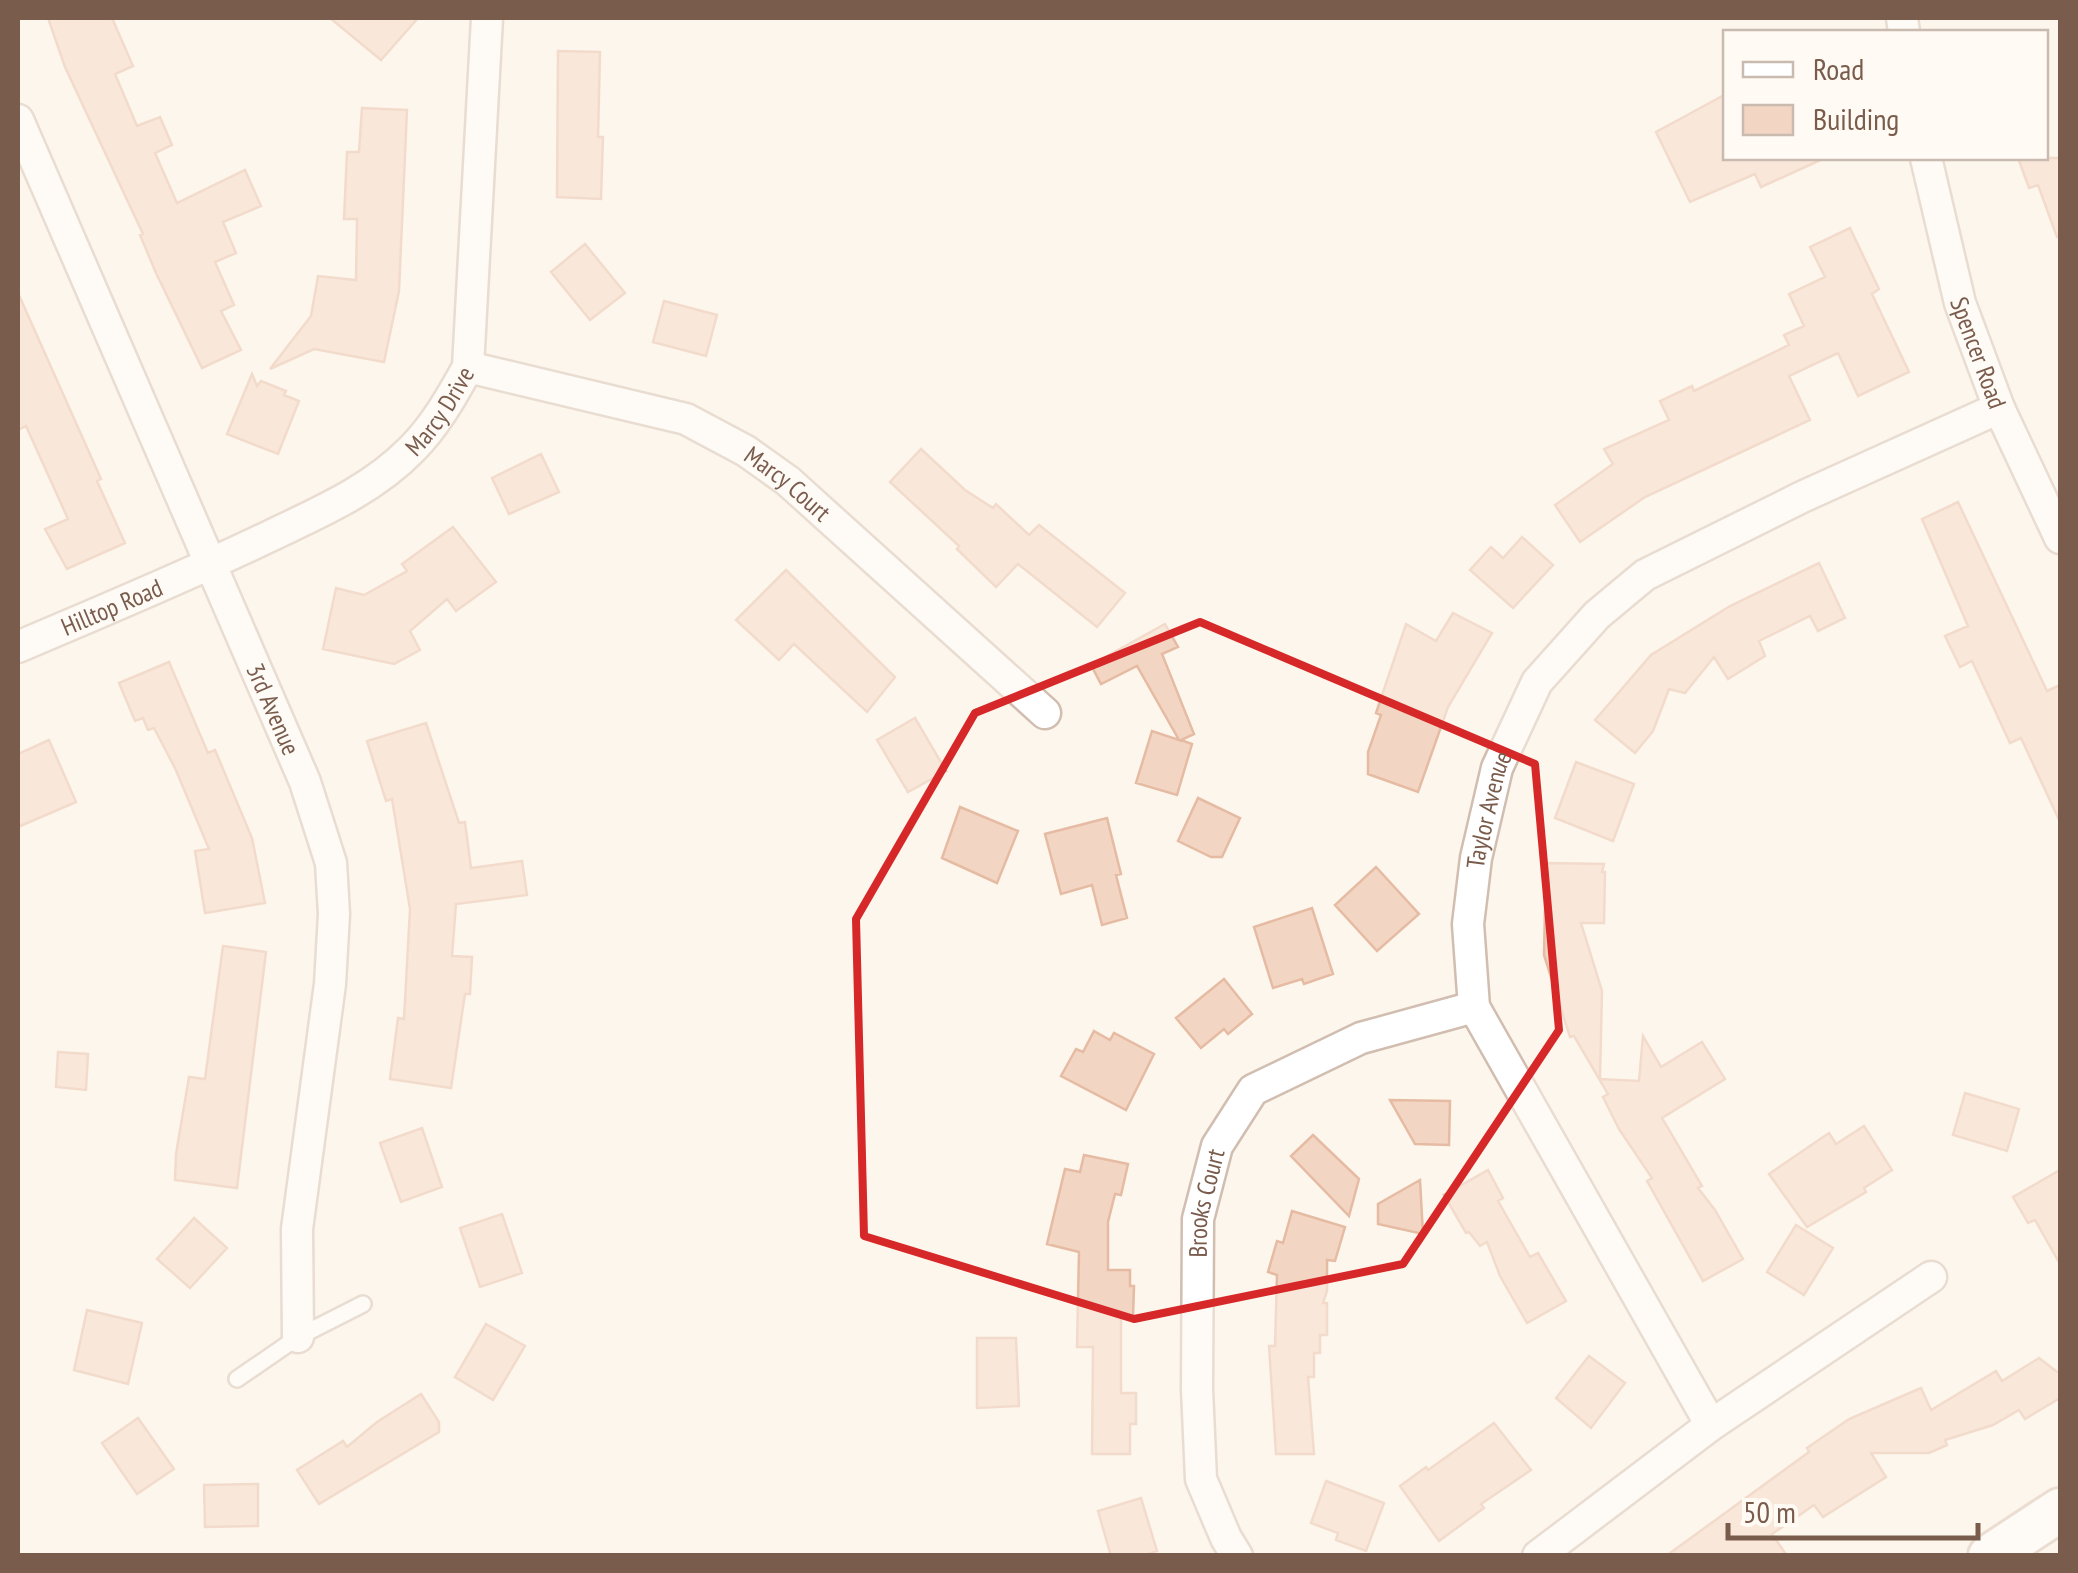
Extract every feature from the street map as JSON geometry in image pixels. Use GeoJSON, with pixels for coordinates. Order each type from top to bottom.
{"type":"FeatureCollection","features":[{"type":"Feature","properties":{"kind":"main road"},"geometry":{"type":"LineString","coordinates":[[1990,1556],[2060,1510]]}},
{"type":"Feature","properties":{"kind":"street","name":"Marcy Drive"},"geometry":{"type":"LineString","coordinates":[[208,566],[374,482],[413,449],[445,408],[468,368],[487,18]]}},
{"type":"Feature","properties":{"kind":"street","name":"3rd Avenue"},"geometry":{"type":"LineString","coordinates":[[18,120],[208,566],[305,782],[331,863],[334,914],[330,984],[297,1229],[298,1337]]}},
{"type":"Feature","properties":{"kind":"street","name":"Spencer Road"},"geometry":{"type":"LineString","coordinates":[[1926,160],[1960,303],[1999,408],[2060,538]]}},
{"type":"Feature","properties":{"kind":"street","name":"Marcy Court"},"geometry":{"type":"LineString","coordinates":[[468,368],[686,419],[746,451],[788,481],[1044,712]]}},
{"type":"Feature","properties":{"kind":"street","name":"Taylor Avenue"},"geometry":{"type":"LineString","coordinates":[[1711,1425],[1474,1007],[1468,924],[1476,858],[1497,768],[1537,682],[1597,615],[1645,574],[1802,497],[1999,408]]}},
{"type":"Feature","properties":{"kind":"street","name":"Hilltop Road"},"geometry":{"type":"LineString","coordinates":[[18,647],[208,566]]}},
{"type":"Feature","properties":{"kind":"street","name":"Brooks Court"},"geometry":{"type":"LineString","coordinates":[[1237,1556],[1200,1480],[1198,1219],[1217,1146],[1253,1090],[1361,1038],[1474,1007]]}},
{"type":"Feature","properties":{"kind":"street"},"geometry":{"type":"LineString","coordinates":[[1538,1556],[1711,1425],[1931,1277]]}},
{"type":"Feature","properties":{"kind":"lane"},"geometry":{"type":"LineString","coordinates":[[237,1379],[298,1337],[363,1304]]}},
{"type":"Feature","properties":{"kind":"highlighted area"},"geometry":{"type":"Polygon","coordinates":[[[1200,622],[1535,764],[1559,1030],[1403,1264],[1134,1319],[864,1236],[856,919],[975,713],[1200,622]]]}},
{"type":"Feature","properties":{"kind":"building"},"geometry":{"type":"Polygon","coordinates":[[[48,18],[112,18],[133,66],[115,74],[137,126],[160,117],[172,145],[155,153],[177,203],[245,170],[261,206],[223,222],[236,253],[215,262],[234,305],[221,311],[241,350],[202,368],[65,67],[48,18]]]}},
{"type":"Feature","properties":{"kind":"building"},"geometry":{"type":"Polygon","coordinates":[[[330,18],[418,18],[381,60],[330,18]]]}},
{"type":"Feature","properties":{"kind":"building"},"geometry":{"type":"Polygon","coordinates":[[[558,51],[600,52],[601,199],[557,197],[558,51]]]}},
{"type":"Feature","properties":{"kind":"building"},"geometry":{"type":"Polygon","coordinates":[[[1723,96],[1723,160],[1821,160],[1761,187],[1755,174],[1690,202],[1656,132],[1723,96]]]}},
{"type":"Feature","properties":{"kind":"building"},"geometry":{"type":"Polygon","coordinates":[[[362,108],[407,110],[399,291],[384,362],[314,349],[270,369],[311,316],[318,276],[356,280],[357,219],[344,219],[347,152],[359,152],[362,108]]]}},
{"type":"Feature","properties":{"kind":"building"},"geometry":{"type":"Polygon","coordinates":[[[2060,158],[2060,237],[2038,185],[2029,188],[2019,160],[2060,158]]]}},
{"type":"Feature","properties":{"kind":"building"},"geometry":{"type":"Polygon","coordinates":[[[1850,228],[1879,289],[1872,294],[1909,372],[1858,396],[1838,353],[1789,376],[1810,420],[1645,497],[1580,542],[1555,505],[1613,464],[1604,449],[1669,420],[1660,401],[1692,386],[1694,391],[1789,345],[1784,335],[1804,326],[1789,294],[1825,277],[1810,247],[1850,228]]]}},
{"type":"Feature","properties":{"kind":"building"},"geometry":{"type":"Polygon","coordinates":[[[585,244],[625,293],[590,320],[551,272],[585,244]]]}},
{"type":"Feature","properties":{"kind":"building"},"geometry":{"type":"Polygon","coordinates":[[[18,293],[101,479],[97,481],[125,543],[67,569],[45,529],[68,519],[26,426],[18,430],[18,293]]]}},
{"type":"Feature","properties":{"kind":"building"},"geometry":{"type":"Polygon","coordinates":[[[664,301],[717,315],[706,356],[653,342],[664,301]]]}},
{"type":"Feature","properties":{"kind":"building"},"geometry":{"type":"Polygon","coordinates":[[[252,374],[257,386],[261,381],[299,401],[278,454],[227,434],[252,374]]]}},
{"type":"Feature","properties":{"kind":"building"},"geometry":{"type":"Polygon","coordinates":[[[921,449],[965,490],[993,508],[996,504],[1029,535],[1039,525],[1125,593],[1097,627],[1018,564],[996,587],[957,549],[959,546],[890,482],[921,449]]]}},
{"type":"Feature","properties":{"kind":"building"},"geometry":{"type":"Polygon","coordinates":[[[541,454],[559,492],[509,514],[492,478],[541,454]]]}},
{"type":"Feature","properties":{"kind":"building"},"geometry":{"type":"Polygon","coordinates":[[[1958,502],[2047,691],[2060,685],[2060,822],[2021,738],[2010,743],[1972,661],[1960,667],[1945,636],[1968,626],[1922,519],[1958,502]]]}},
{"type":"Feature","properties":{"kind":"building"},"geometry":{"type":"Polygon","coordinates":[[[453,527],[496,582],[456,611],[447,599],[410,631],[420,650],[394,664],[323,649],[336,588],[364,595],[407,571],[402,564],[453,527]]]}},
{"type":"Feature","properties":{"kind":"building"},"geometry":{"type":"Polygon","coordinates":[[[1522,537],[1553,565],[1513,608],[1470,570],[1491,547],[1503,558],[1522,537]]]}},
{"type":"Feature","properties":{"kind":"building"},"geometry":{"type":"Polygon","coordinates":[[[1819,563],[1845,618],[1818,631],[1810,616],[1759,641],[1765,656],[1728,679],[1714,657],[1685,693],[1669,689],[1653,731],[1635,753],[1595,720],[1651,655],[1730,606],[1819,563]]]}},
{"type":"Feature","properties":{"kind":"building"},"geometry":{"type":"Polygon","coordinates":[[[786,570],[895,677],[867,712],[794,644],[779,660],[736,620],[786,570]]]}},
{"type":"Feature","properties":{"kind":"building"},"geometry":{"type":"Polygon","coordinates":[[[1453,613],[1492,633],[1448,707],[1418,792],[1368,774],[1368,752],[1381,715],[1376,713],[1406,624],[1436,641],[1453,613]]]}},
{"type":"Feature","properties":{"kind":"building"},"geometry":{"type":"Polygon","coordinates":[[[1165,624],[1178,647],[1162,654],[1194,734],[1181,740],[1192,744],[1177,795],[1136,783],[1152,731],[1179,740],[1137,666],[1101,684],[1091,665],[1165,624]]]}},
{"type":"Feature","properties":{"kind":"building"},"geometry":{"type":"Polygon","coordinates":[[[169,662],[208,753],[215,750],[252,838],[265,903],[205,913],[195,851],[209,849],[154,728],[148,730],[143,718],[135,721],[119,683],[169,662]]]}},
{"type":"Feature","properties":{"kind":"building"},"geometry":{"type":"Polygon","coordinates":[[[915,718],[946,771],[908,792],[877,740],[915,718]]]}},
{"type":"Feature","properties":{"kind":"building"},"geometry":{"type":"Polygon","coordinates":[[[426,723],[459,823],[465,822],[471,868],[522,861],[527,895],[456,904],[452,956],[472,957],[470,994],[465,994],[451,1088],[390,1079],[398,1018],[404,1019],[410,909],[392,799],[386,801],[367,741],[426,723]]]}},
{"type":"Feature","properties":{"kind":"building"},"geometry":{"type":"Polygon","coordinates":[[[49,740],[76,802],[18,827],[18,754],[49,740]]]}},
{"type":"Feature","properties":{"kind":"building"},"geometry":{"type":"Polygon","coordinates":[[[1576,762],[1634,784],[1613,841],[1555,818],[1576,762]]]}},
{"type":"Feature","properties":{"kind":"building"},"geometry":{"type":"Polygon","coordinates":[[[1198,798],[1240,818],[1222,857],[1211,857],[1178,841],[1198,798]]]}},
{"type":"Feature","properties":{"kind":"building"},"geometry":{"type":"Polygon","coordinates":[[[960,807],[1018,831],[997,883],[942,858],[960,807]]]}},
{"type":"Feature","properties":{"kind":"building"},"geometry":{"type":"Polygon","coordinates":[[[1107,818],[1127,918],[1102,925],[1092,885],[1061,894],[1045,834],[1107,818]]]}},
{"type":"Feature","properties":{"kind":"building"},"geometry":{"type":"Polygon","coordinates":[[[1546,863],[1604,864],[1604,923],[1581,923],[1602,991],[1600,1079],[1639,1081],[1643,1036],[1661,1067],[1702,1042],[1725,1079],[1662,1118],[1702,1186],[1698,1188],[1743,1259],[1703,1281],[1647,1181],[1652,1178],[1619,1129],[1603,1097],[1608,1094],[1574,1036],[1570,1037],[1544,955],[1546,863]]]}},
{"type":"Feature","properties":{"kind":"building"},"geometry":{"type":"Polygon","coordinates":[[[1376,867],[1419,914],[1377,951],[1335,905],[1376,867]]]}},
{"type":"Feature","properties":{"kind":"building"},"geometry":{"type":"Polygon","coordinates":[[[1312,908],[1333,974],[1304,984],[1302,979],[1273,988],[1254,927],[1312,908]]]}},
{"type":"Feature","properties":{"kind":"building"},"geometry":{"type":"Polygon","coordinates":[[[223,946],[266,952],[237,1188],[175,1180],[189,1077],[205,1079],[223,946]]]}},
{"type":"Feature","properties":{"kind":"building"},"geometry":{"type":"Polygon","coordinates":[[[1224,979],[1252,1014],[1228,1034],[1224,1029],[1201,1048],[1176,1018],[1224,979]]]}},
{"type":"Feature","properties":{"kind":"building"},"geometry":{"type":"Polygon","coordinates":[[[1094,1031],[1110,1040],[1114,1033],[1154,1054],[1126,1110],[1061,1076],[1076,1049],[1083,1052],[1094,1031]]]}},
{"type":"Feature","properties":{"kind":"building"},"geometry":{"type":"Polygon","coordinates":[[[58,1052],[88,1054],[86,1090],[56,1087],[58,1052]]]}},
{"type":"Feature","properties":{"kind":"building"},"geometry":{"type":"Polygon","coordinates":[[[1965,1093],[2019,1109],[2007,1151],[1953,1135],[1965,1093]]]}},
{"type":"Feature","properties":{"kind":"building"},"geometry":{"type":"Polygon","coordinates":[[[1390,1100],[1450,1101],[1449,1145],[1415,1144],[1390,1100]]]}},
{"type":"Feature","properties":{"kind":"building"},"geometry":{"type":"Polygon","coordinates":[[[1864,1126],[1892,1170],[1864,1188],[1866,1192],[1807,1227],[1769,1174],[1829,1133],[1836,1144],[1864,1126]]]}},
{"type":"Feature","properties":{"kind":"building"},"geometry":{"type":"Polygon","coordinates":[[[422,1128],[442,1187],[401,1202],[380,1143],[422,1128]]]}},
{"type":"Feature","properties":{"kind":"building"},"geometry":{"type":"Polygon","coordinates":[[[1313,1135],[1359,1179],[1349,1216],[1291,1156],[1313,1135]]]}},
{"type":"Feature","properties":{"kind":"building"},"geometry":{"type":"Polygon","coordinates":[[[1084,1155],[1128,1164],[1121,1195],[1115,1194],[1108,1222],[1108,1270],[1130,1270],[1130,1286],[1134,1286],[1133,1317],[1121,1316],[1121,1393],[1136,1393],[1136,1424],[1130,1424],[1130,1454],[1092,1454],[1093,1347],[1077,1347],[1079,1252],[1047,1244],[1065,1169],[1080,1172],[1084,1155]]]}},
{"type":"Feature","properties":{"kind":"building"},"geometry":{"type":"Polygon","coordinates":[[[1488,1170],[1503,1198],[1498,1201],[1530,1257],[1538,1253],[1566,1301],[1527,1323],[1500,1276],[1487,1242],[1480,1246],[1466,1233],[1444,1195],[1488,1170]]]}},
{"type":"Feature","properties":{"kind":"building"},"geometry":{"type":"Polygon","coordinates":[[[2060,1170],[2060,1264],[2035,1220],[2028,1223],[2013,1197],[2060,1170]]]}},
{"type":"Feature","properties":{"kind":"building"},"geometry":{"type":"Polygon","coordinates":[[[1420,1180],[1423,1234],[1378,1224],[1378,1204],[1420,1180]]]}},
{"type":"Feature","properties":{"kind":"building"},"geometry":{"type":"Polygon","coordinates":[[[1292,1211],[1345,1227],[1335,1261],[1327,1260],[1323,1303],[1327,1303],[1327,1335],[1320,1335],[1320,1353],[1314,1353],[1314,1377],[1308,1377],[1314,1454],[1276,1454],[1269,1346],[1275,1346],[1277,1275],[1268,1272],[1277,1241],[1283,1243],[1292,1211]]]}},
{"type":"Feature","properties":{"kind":"building"},"geometry":{"type":"Polygon","coordinates":[[[502,1214],[522,1273],[480,1287],[460,1228],[502,1214]]]}},
{"type":"Feature","properties":{"kind":"building"},"geometry":{"type":"Polygon","coordinates":[[[194,1218],[227,1248],[190,1288],[157,1259],[194,1218]]]}},
{"type":"Feature","properties":{"kind":"building"},"geometry":{"type":"Polygon","coordinates":[[[1796,1225],[1833,1248],[1804,1295],[1767,1272],[1796,1225]]]}},
{"type":"Feature","properties":{"kind":"building"},"geometry":{"type":"Polygon","coordinates":[[[87,1310],[142,1323],[128,1384],[74,1370],[87,1310]]]}},
{"type":"Feature","properties":{"kind":"building"},"geometry":{"type":"Polygon","coordinates":[[[486,1324],[525,1346],[493,1400],[455,1377],[486,1324]]]}},
{"type":"Feature","properties":{"kind":"building"},"geometry":{"type":"Polygon","coordinates":[[[977,1338],[1016,1338],[1019,1406],[977,1408],[977,1338]]]}},
{"type":"Feature","properties":{"kind":"building"},"geometry":{"type":"Polygon","coordinates":[[[1589,1356],[1625,1383],[1591,1428],[1556,1398],[1589,1356]]]}},
{"type":"Feature","properties":{"kind":"building"},"geometry":{"type":"Polygon","coordinates":[[[2039,1358],[2060,1374],[2060,1398],[2025,1419],[2019,1410],[1993,1425],[1945,1440],[1947,1445],[1929,1453],[1871,1453],[1886,1477],[1823,1517],[1814,1505],[1772,1534],[1787,1556],[1666,1556],[1849,1419],[1921,1388],[1931,1410],[1996,1371],[2002,1381],[2039,1358]]]}},
{"type":"Feature","properties":{"kind":"building"},"geometry":{"type":"Polygon","coordinates":[[[421,1394],[439,1422],[439,1432],[319,1504],[297,1470],[343,1441],[347,1447],[421,1394]]]}},
{"type":"Feature","properties":{"kind":"building"},"geometry":{"type":"Polygon","coordinates":[[[138,1418],[174,1469],[137,1494],[102,1443],[138,1418]]]}},
{"type":"Feature","properties":{"kind":"building"},"geometry":{"type":"Polygon","coordinates":[[[1494,1423],[1531,1470],[1481,1504],[1484,1508],[1439,1541],[1400,1486],[1494,1423]]]}},
{"type":"Feature","properties":{"kind":"building"},"geometry":{"type":"Polygon","coordinates":[[[1326,1481],[1384,1503],[1366,1551],[1336,1540],[1338,1533],[1311,1523],[1326,1481]]]}},
{"type":"Feature","properties":{"kind":"building"},"geometry":{"type":"Polygon","coordinates":[[[258,1484],[258,1526],[205,1527],[204,1485],[258,1484]]]}},
{"type":"Feature","properties":{"kind":"building"},"geometry":{"type":"Polygon","coordinates":[[[1141,1498],[1157,1551],[1143,1556],[1111,1556],[1098,1511],[1141,1498]]]}}]}
